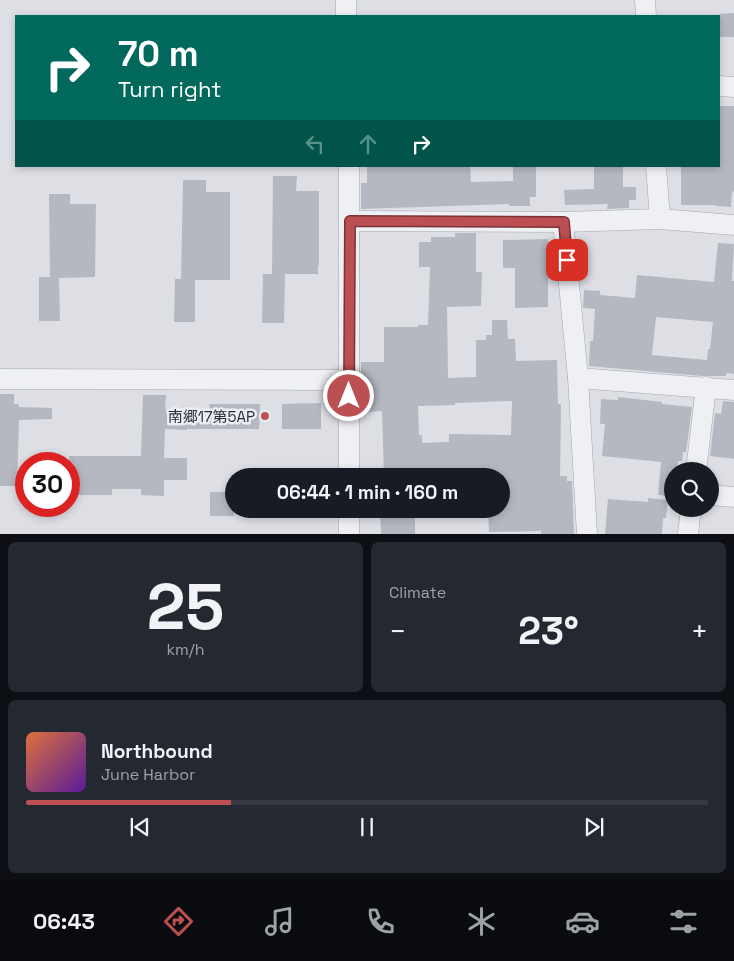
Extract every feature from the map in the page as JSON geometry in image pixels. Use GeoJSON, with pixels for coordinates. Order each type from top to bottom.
{"type":"FeatureCollection","features":[{"type":"Feature","properties":{"kind":"street"},"geometry":{"type":"LineString","coordinates":[[346,0],[346,15]]}},
{"type":"Feature","properties":{"kind":"street"},"geometry":{"type":"LineString","coordinates":[[645,0],[646,15]]}},
{"type":"Feature","properties":{"kind":"street"},"geometry":{"type":"LineString","coordinates":[[720,86],[734,87]]}},
{"type":"Feature","properties":{"kind":"street"},"geometry":{"type":"LineString","coordinates":[[349,167],[349,468]]}},
{"type":"Feature","properties":{"kind":"street"},"geometry":{"type":"LineString","coordinates":[[656,167],[660,219]]}},
{"type":"Feature","properties":{"kind":"street"},"geometry":{"type":"LineString","coordinates":[[350,221],[564,222],[660,219],[734,225]]}},
{"type":"Feature","properties":{"kind":"street"},"geometry":{"type":"LineString","coordinates":[[564,222],[578,378],[586,534]]}},
{"type":"Feature","properties":{"kind":"street"},"geometry":{"type":"LineString","coordinates":[[578,378],[734,390]]}},
{"type":"Feature","properties":{"kind":"street"},"geometry":{"type":"LineString","coordinates":[[0,379],[349,380]]}},
{"type":"Feature","properties":{"kind":"street"},"geometry":{"type":"LineString","coordinates":[[697,462],[706,387]]}},
{"type":"Feature","properties":{"kind":"street"},"geometry":{"type":"LineString","coordinates":[[719,496],[734,497]]}},
{"type":"Feature","properties":{"kind":"street"},"geometry":{"type":"LineString","coordinates":[[688,534],[690,517]]}},
{"type":"Feature","properties":{"kind":"street"},"geometry":{"type":"LineString","coordinates":[[349,518],[349,534]]}},
{"type":"Feature","properties":{"kind":"building"},"geometry":{"type":"Polygon","coordinates":[[[734,13],[734,37],[720,37],[719,14],[734,13]]]}},
{"type":"Feature","properties":{"kind":"building"},"geometry":{"type":"Polygon","coordinates":[[[720,106],[734,106],[734,191],[732,193],[731,207],[681,205],[681,167],[720,167],[720,106]]]}},
{"type":"Feature","properties":{"kind":"building"},"geometry":{"type":"Polygon","coordinates":[[[367,167],[470,167],[471,182],[513,181],[513,167],[536,167],[536,197],[530,197],[530,206],[509,206],[509,204],[361,209],[361,183],[367,183],[367,167]]]}},
{"type":"Feature","properties":{"kind":"building"},"geometry":{"type":"Polygon","coordinates":[[[594,167],[623,167],[623,187],[636,187],[636,200],[629,200],[629,208],[607,209],[608,204],[565,205],[564,190],[594,189],[594,167]]]}},
{"type":"Feature","properties":{"kind":"building"},"geometry":{"type":"Polygon","coordinates":[[[273,176],[297,176],[296,191],[319,191],[319,265],[318,274],[285,274],[284,323],[262,323],[263,274],[272,274],[273,176]]]}},
{"type":"Feature","properties":{"kind":"building"},"geometry":{"type":"Polygon","coordinates":[[[183,180],[206,180],[206,192],[230,192],[230,280],[195,280],[195,322],[174,322],[175,279],[181,279],[183,180]]]}},
{"type":"Feature","properties":{"kind":"building"},"geometry":{"type":"Polygon","coordinates":[[[49,194],[70,194],[70,204],[96,204],[95,277],[59,278],[60,321],[39,321],[39,277],[50,277],[49,194]]]}},
{"type":"Feature","properties":{"kind":"building"},"geometry":{"type":"Polygon","coordinates":[[[455,233],[476,233],[476,272],[482,272],[481,306],[447,307],[448,378],[476,377],[476,340],[486,340],[486,335],[492,335],[492,320],[507,320],[508,339],[515,339],[516,361],[557,360],[558,404],[561,404],[560,476],[567,476],[567,481],[572,481],[574,534],[541,534],[541,531],[489,532],[488,518],[510,518],[510,468],[384,468],[382,411],[365,412],[364,383],[361,383],[361,362],[384,362],[384,327],[418,327],[418,325],[428,325],[430,267],[419,267],[419,242],[431,242],[431,237],[455,237],[455,233]],[[512,401],[418,406],[419,435],[422,435],[422,443],[449,442],[449,434],[511,435],[512,401]]]}},
{"type":"Feature","properties":{"kind":"building"},"geometry":{"type":"Polygon","coordinates":[[[548,239],[548,307],[515,308],[515,268],[503,268],[503,240],[548,239]]]}},
{"type":"Feature","properties":{"kind":"building"},"geometry":{"type":"Polygon","coordinates":[[[718,243],[734,244],[732,281],[734,281],[734,374],[702,376],[589,366],[590,341],[593,341],[595,309],[583,308],[584,290],[600,291],[600,295],[635,298],[637,275],[714,282],[718,243]],[[656,317],[652,355],[707,360],[713,322],[656,317]]]}},
{"type":"Feature","properties":{"kind":"building"},"geometry":{"type":"Polygon","coordinates":[[[0,394],[14,394],[14,404],[19,404],[19,407],[52,408],[52,419],[19,420],[18,452],[15,452],[15,486],[0,486],[0,394]]]}},
{"type":"Feature","properties":{"kind":"building"},"geometry":{"type":"Polygon","coordinates":[[[143,395],[166,395],[165,409],[210,410],[209,404],[260,404],[259,429],[165,429],[164,458],[187,458],[187,480],[164,480],[164,496],[141,495],[141,489],[112,489],[112,495],[80,495],[80,456],[141,456],[143,395]]]}},
{"type":"Feature","properties":{"kind":"building"},"geometry":{"type":"Polygon","coordinates":[[[618,397],[692,407],[686,452],[683,452],[682,461],[664,462],[664,495],[658,495],[661,462],[602,456],[605,424],[600,424],[601,399],[618,400],[618,397]]]}},
{"type":"Feature","properties":{"kind":"building"},"geometry":{"type":"Polygon","coordinates":[[[723,401],[734,402],[734,459],[710,456],[715,413],[721,414],[723,401]]]}},
{"type":"Feature","properties":{"kind":"building"},"geometry":{"type":"Polygon","coordinates":[[[321,403],[321,429],[282,429],[282,404],[321,403]]]}},
{"type":"Feature","properties":{"kind":"building"},"geometry":{"type":"Polygon","coordinates":[[[210,492],[225,492],[225,516],[210,516],[210,492]]]}},
{"type":"Feature","properties":{"kind":"building"},"geometry":{"type":"Polygon","coordinates":[[[648,498],[664,500],[664,517],[666,517],[663,518],[662,534],[605,534],[608,499],[648,502],[648,498]]]}},
{"type":"Feature","properties":{"kind":"building"},"geometry":{"type":"Polygon","coordinates":[[[380,518],[415,518],[415,534],[381,534],[380,518]]]}},
{"type":"Feature","properties":{"kind":"place","name":"南郷17第5AP"},"geometry":{"type":"Point","coordinates":[265,416]}},
{"type":"Feature","properties":{"kind":"route"},"geometry":{"type":"LineString","coordinates":[[349,396],[350,221],[564,222],[567,260]]}}]}
